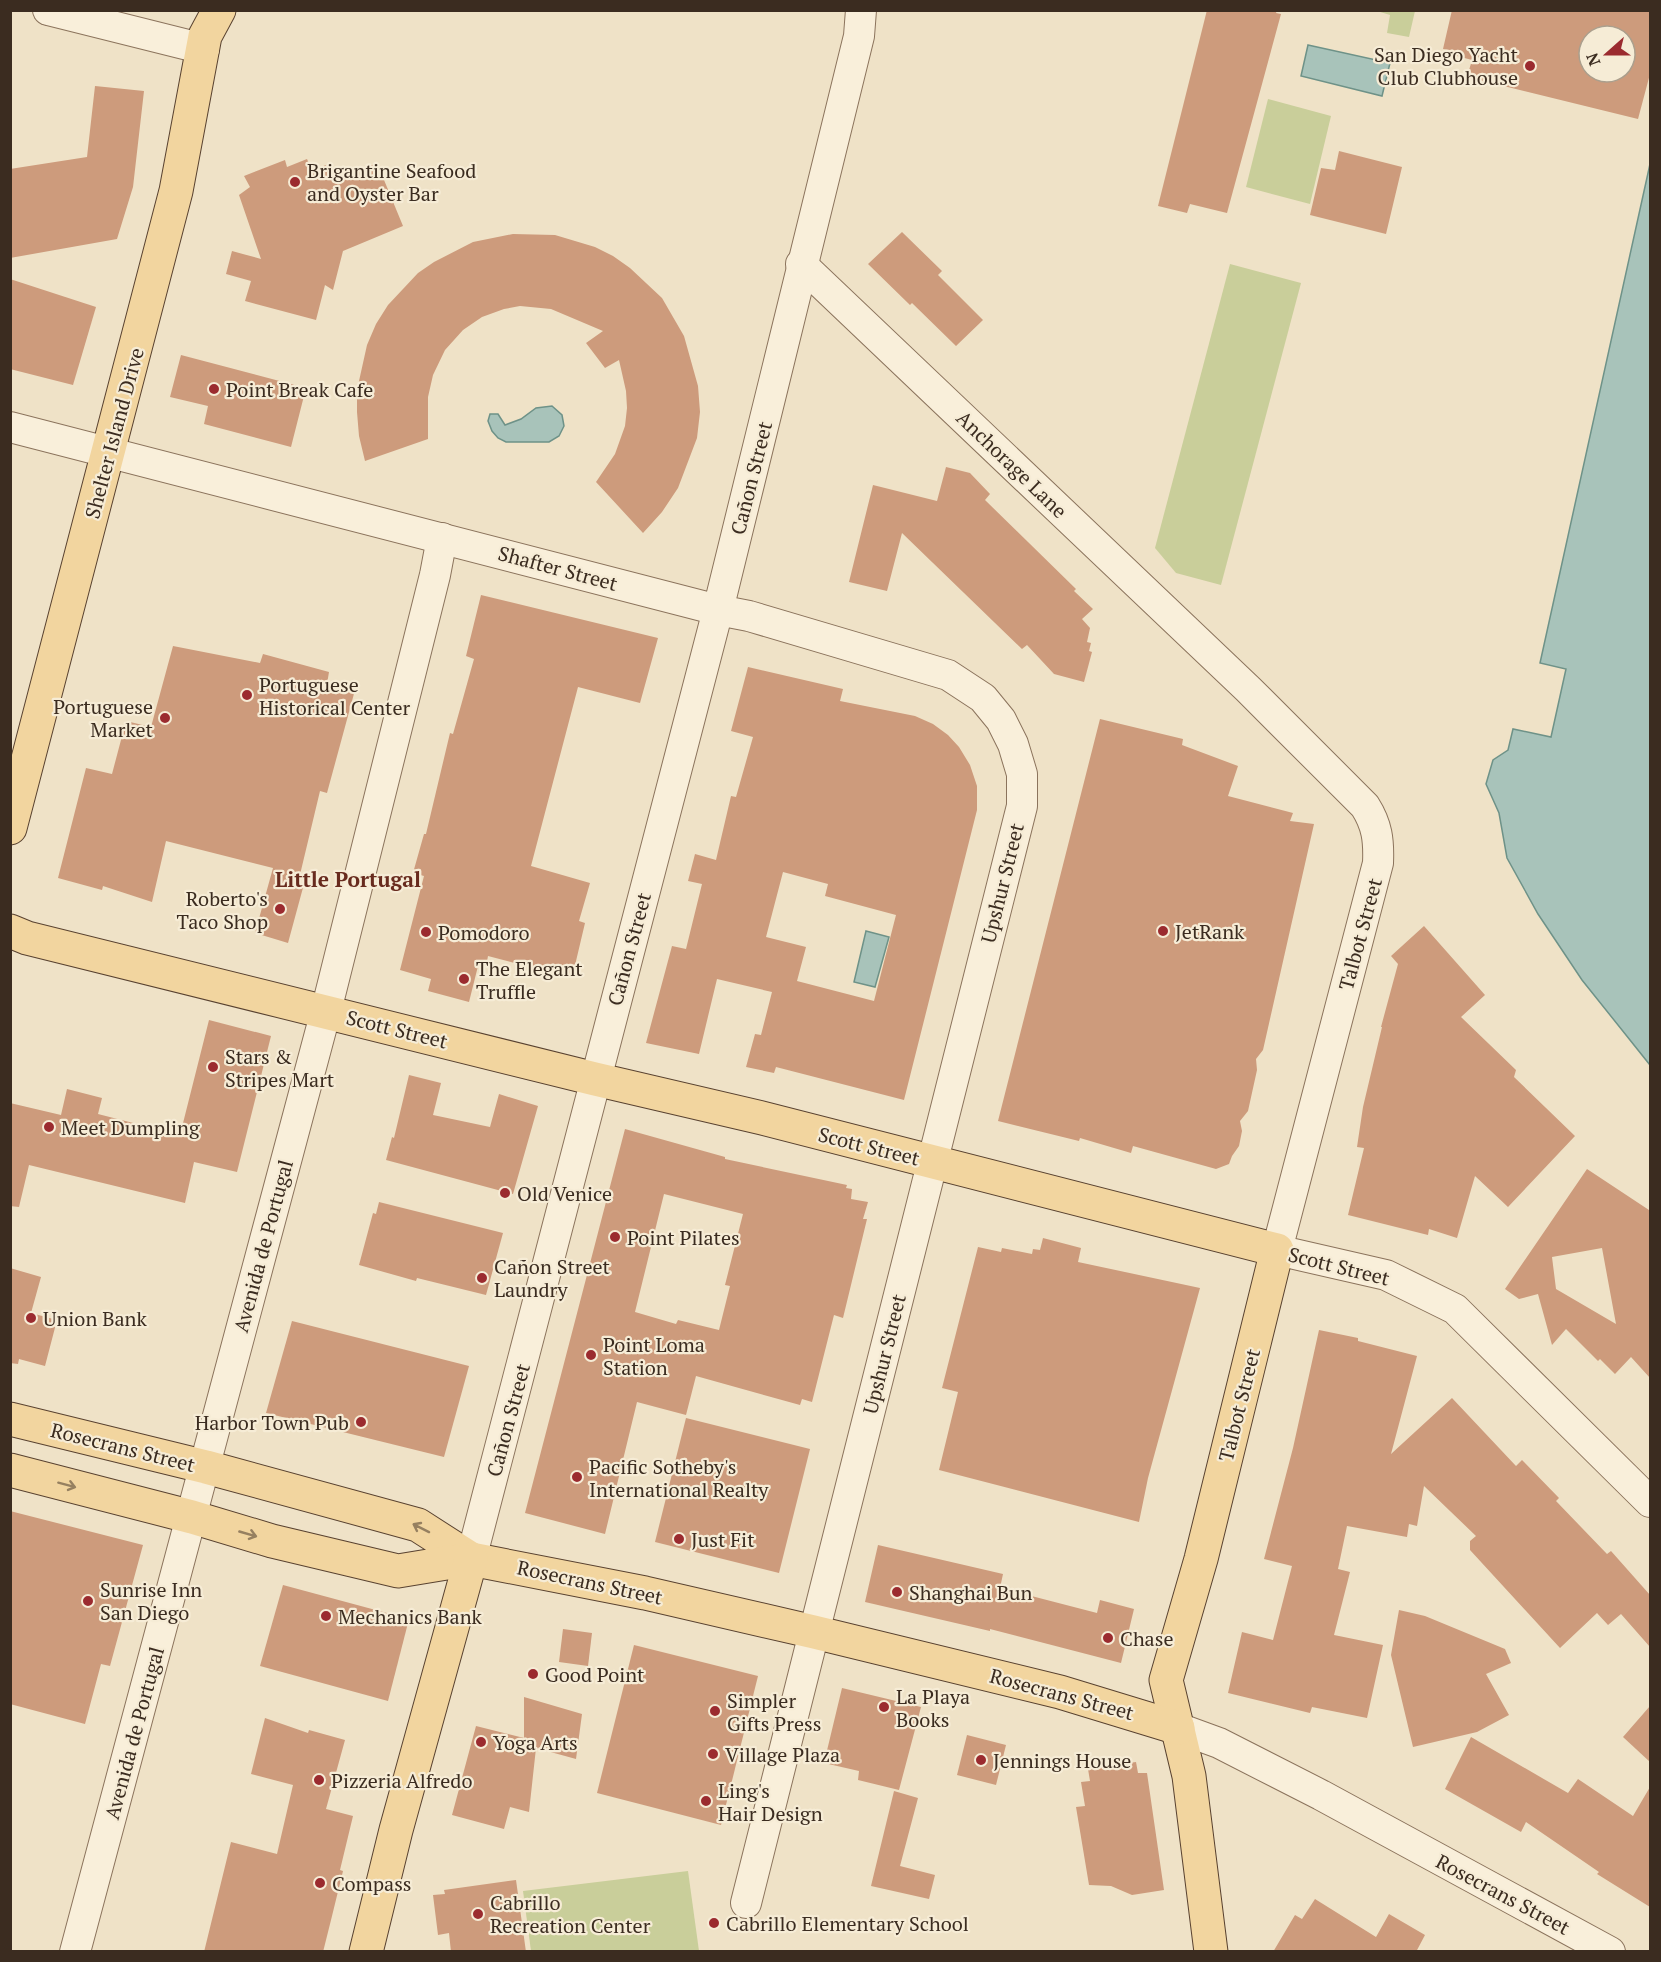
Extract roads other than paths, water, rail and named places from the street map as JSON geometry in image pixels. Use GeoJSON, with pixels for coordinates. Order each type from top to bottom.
{"type":"FeatureCollection","features":[{"type":"Feature","properties":{"kind":"main road","name":"Shelter Island Drive"},"geometry":{"type":"LineString","coordinates":[[10,828],[176,191],[206,27]]}},
{"type":"Feature","properties":{"kind":"main road","name":"Scott Street"},"geometry":{"type":"LineString","coordinates":[[10,931],[27,938],[595,1079],[762,1118],[1277,1250]]}},
{"type":"Feature","properties":{"kind":"main road","name":"Talbot Street"},"geometry":{"type":"LineString","coordinates":[[1211,1952],[1189,1776],[1166,1680],[1201,1559],[1277,1250]]}},
{"type":"Feature","properties":{"kind":"main road","name":"Rosecrans Street"},"geometry":{"type":"LineString","coordinates":[[10,1419],[206,1467],[418,1525],[471,1559]]}},
{"type":"Feature","properties":{"kind":"main road","name":"Rosecrans Street"},"geometry":{"type":"LineString","coordinates":[[10,1470],[192,1517],[272,1541],[398,1571],[471,1559],[603,1584],[814,1632],[1060,1692],[1178,1728]]}},
{"type":"Feature","properties":{"kind":"main road","name":"Cañon Street"},"geometry":{"type":"LineString","coordinates":[[366,1952],[471,1559]]}},
{"type":"Feature","properties":{"kind":"street"},"geometry":{"type":"LineString","coordinates":[[48,10],[206,27]]}},
{"type":"Feature","properties":{"kind":"street"},"geometry":{"type":"LineString","coordinates":[[801,264],[859,36],[861,10]]}},
{"type":"Feature","properties":{"kind":"street","name":"Cañon Street"},"geometry":{"type":"LineString","coordinates":[[471,1559],[718,610],[774,385],[801,264]]}},
{"type":"Feature","properties":{"kind":"street","name":"Anchorage Lane"},"geometry":{"type":"LineString","coordinates":[[801,264],[1248,689],[1365,806],[1376,827],[1378,863]]}},
{"type":"Feature","properties":{"kind":"street","name":"Shafter Street"},"geometry":{"type":"LineString","coordinates":[[10,427],[718,610],[749,616],[948,675],[983,698],[1001,720],[1013,744],[1022,774],[1022,806]]}},
{"type":"Feature","properties":{"kind":"street","name":"Avenida de Portugal"},"geometry":{"type":"LineString","coordinates":[[75,1952],[326,1011],[435,575],[442,538]]}},
{"type":"Feature","properties":{"kind":"street","name":"Upshur Street"},"geometry":{"type":"LineString","coordinates":[[746,1903],[1022,806]]}},
{"type":"Feature","properties":{"kind":"street","name":"Talbot Street"},"geometry":{"type":"LineString","coordinates":[[1277,1250],[1378,863]]}},
{"type":"Feature","properties":{"kind":"street","name":"Scott Street"},"geometry":{"type":"LineString","coordinates":[[1277,1250],[1386,1275],[1455,1309],[1650,1502]]}},
{"type":"Feature","properties":{"kind":"street","name":"Rosecrans Street"},"geometry":{"type":"LineString","coordinates":[[1178,1728],[1219,1743],[1322,1795],[1610,1952]]}},
{"type":"Feature","properties":{"kind":"water"},"geometry":{"type":"Polygon","coordinates":[[[1308,45],[1390,63],[1382,96],[1301,76],[1308,45]]]}},
{"type":"Feature","properties":{"kind":"water"},"geometry":{"type":"Polygon","coordinates":[[[1650,164],[1650,1065],[1582,980],[1538,914],[1507,858],[1499,813],[1486,784],[1493,760],[1508,750],[1513,729],[1551,737],[1566,669],[1540,663],[1650,164]]]}},
{"type":"Feature","properties":{"kind":"water"},"geometry":{"type":"Polygon","coordinates":[[[552,406],[562,415],[564,426],[559,436],[549,442],[506,442],[492,431],[488,421],[490,414],[498,414],[505,425],[521,419],[536,408],[552,406]]]}},
{"type":"Feature","properties":{"kind":"water"},"geometry":{"type":"Polygon","coordinates":[[[866,931],[889,937],[875,987],[854,982],[866,931]]]}},
{"type":"Feature","properties":{"kind":"place","name":"San Diego Yacht Club Clubhouse"},"geometry":{"type":"Point","coordinates":[1530,66]}},
{"type":"Feature","properties":{"kind":"place","name":"Brigantine Seafood and Oyster Bar"},"geometry":{"type":"Point","coordinates":[295,182]}},
{"type":"Feature","properties":{"kind":"place","name":"Point Break Cafe"},"geometry":{"type":"Point","coordinates":[214,389]}},
{"type":"Feature","properties":{"kind":"place","name":"Portuguese Historical Center"},"geometry":{"type":"Point","coordinates":[247,695]}},
{"type":"Feature","properties":{"kind":"place","name":"Portuguese Market"},"geometry":{"type":"Point","coordinates":[165,718]}},
{"type":"Feature","properties":{"kind":"place","name":"Roberto's Taco Shop"},"geometry":{"type":"Point","coordinates":[280,909]}},
{"type":"Feature","properties":{"kind":"place","name":"JetRank"},"geometry":{"type":"Point","coordinates":[1163,931]}},
{"type":"Feature","properties":{"kind":"place","name":"Pomodoro"},"geometry":{"type":"Point","coordinates":[426,932]}},
{"type":"Feature","properties":{"kind":"place","name":"The Elegant Truffle"},"geometry":{"type":"Point","coordinates":[464,979]}},
{"type":"Feature","properties":{"kind":"place","name":"Stars & Stripes Mart"},"geometry":{"type":"Point","coordinates":[213,1067]}},
{"type":"Feature","properties":{"kind":"place","name":"Meet Dumpling"},"geometry":{"type":"Point","coordinates":[49,1127]}},
{"type":"Feature","properties":{"kind":"place","name":"Old Venice"},"geometry":{"type":"Point","coordinates":[505,1193]}},
{"type":"Feature","properties":{"kind":"place","name":"Point Pilates"},"geometry":{"type":"Point","coordinates":[615,1237]}},
{"type":"Feature","properties":{"kind":"place","name":"Cañon Street Laundry"},"geometry":{"type":"Point","coordinates":[482,1278]}},
{"type":"Feature","properties":{"kind":"place","name":"Union Bank"},"geometry":{"type":"Point","coordinates":[31,1318]}},
{"type":"Feature","properties":{"kind":"place","name":"Point Loma Station"},"geometry":{"type":"Point","coordinates":[591,1355]}},
{"type":"Feature","properties":{"kind":"place","name":"Harbor Town Pub"},"geometry":{"type":"Point","coordinates":[361,1422]}},
{"type":"Feature","properties":{"kind":"place","name":"Pacific Sotheby's International Realty"},"geometry":{"type":"Point","coordinates":[577,1477]}},
{"type":"Feature","properties":{"kind":"place","name":"Just Fit"},"geometry":{"type":"Point","coordinates":[679,1539]}},
{"type":"Feature","properties":{"kind":"place","name":"Shanghai Bun"},"geometry":{"type":"Point","coordinates":[897,1592]}},
{"type":"Feature","properties":{"kind":"place","name":"Sunrise Inn San Diego"},"geometry":{"type":"Point","coordinates":[88,1601]}},
{"type":"Feature","properties":{"kind":"place","name":"Mechanics Bank"},"geometry":{"type":"Point","coordinates":[326,1616]}},
{"type":"Feature","properties":{"kind":"place","name":"Chase"},"geometry":{"type":"Point","coordinates":[1108,1638]}},
{"type":"Feature","properties":{"kind":"place","name":"Good Point"},"geometry":{"type":"Point","coordinates":[533,1674]}},
{"type":"Feature","properties":{"kind":"place","name":"La Playa Books"},"geometry":{"type":"Point","coordinates":[884,1707]}},
{"type":"Feature","properties":{"kind":"place","name":"Simpler Gifts Press"},"geometry":{"type":"Point","coordinates":[715,1711]}},
{"type":"Feature","properties":{"kind":"place","name":"Yoga Arts"},"geometry":{"type":"Point","coordinates":[481,1742]}},
{"type":"Feature","properties":{"kind":"place","name":"Village Plaza"},"geometry":{"type":"Point","coordinates":[713,1754]}},
{"type":"Feature","properties":{"kind":"place","name":"Jennings House"},"geometry":{"type":"Point","coordinates":[981,1760]}},
{"type":"Feature","properties":{"kind":"place","name":"Pizzeria Alfredo"},"geometry":{"type":"Point","coordinates":[319,1780]}},
{"type":"Feature","properties":{"kind":"place","name":"Ling's Hair Design"},"geometry":{"type":"Point","coordinates":[706,1801]}},
{"type":"Feature","properties":{"kind":"place","name":"Compass"},"geometry":{"type":"Point","coordinates":[320,1883]}},
{"type":"Feature","properties":{"kind":"place","name":"Cabrillo Recreation Center"},"geometry":{"type":"Point","coordinates":[478,1914]}},
{"type":"Feature","properties":{"kind":"place","name":"Cabrillo Elementary School"},"geometry":{"type":"Point","coordinates":[714,1923]}},
{"type":"Feature","properties":{"kind":"district","name":"Little Portugal"},"geometry":{"type":"Point","coordinates":[348,879]}}]}
